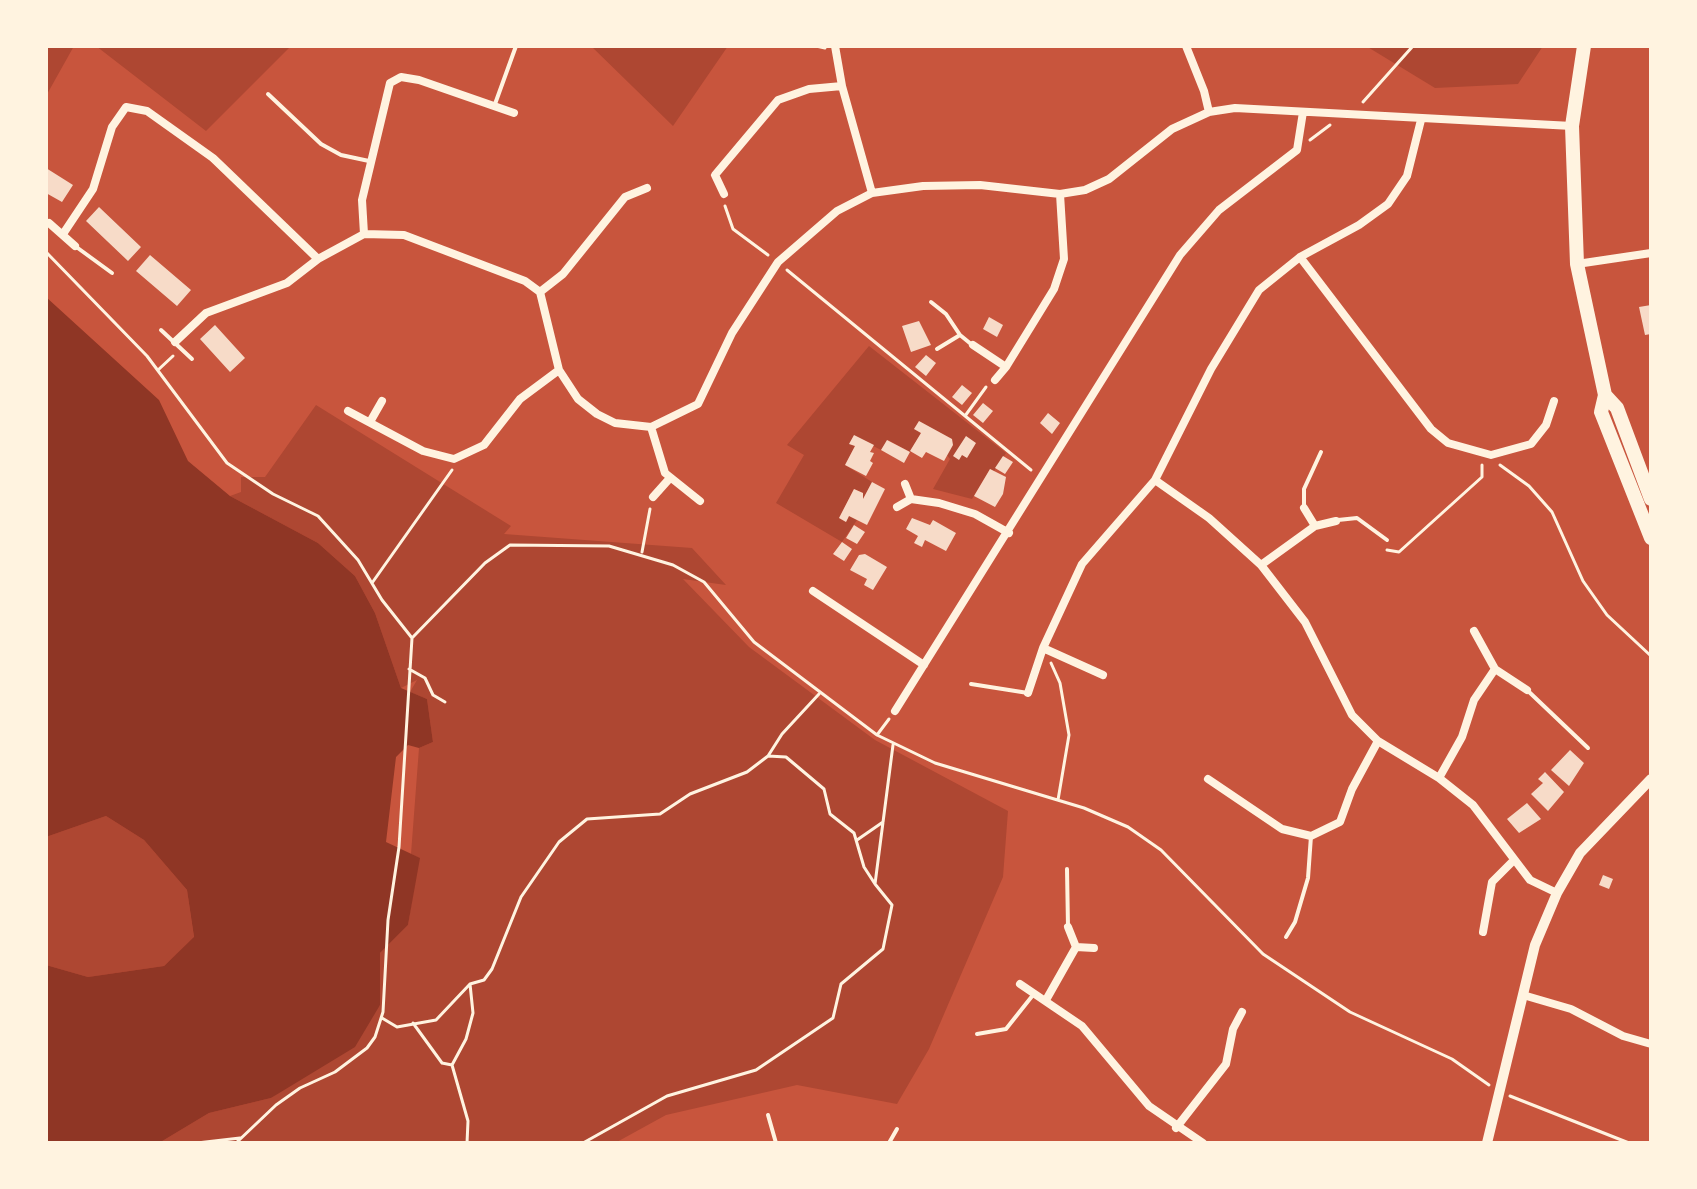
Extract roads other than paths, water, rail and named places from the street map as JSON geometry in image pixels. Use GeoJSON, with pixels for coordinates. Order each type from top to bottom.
{"type":"FeatureCollection","features":[{"type":"Feature","properties":{"kind":"main road"},"geometry":{"type":"LineString","coordinates":[[1584,46],[1572,126],[1577,264],[1605,395],[1601,412],[1651,538]]}},
{"type":"Feature","properties":{"kind":"main road"},"geometry":{"type":"LineString","coordinates":[[1605,395],[1617,408],[1651,499]]}},
{"type":"Feature","properties":{"kind":"street"},"geometry":{"type":"LineString","coordinates":[[835,46],[842,86],[872,193]]}},
{"type":"Feature","properties":{"kind":"street"},"geometry":{"type":"LineString","coordinates":[[1186,46],[1209,112]]}},
{"type":"Feature","properties":{"kind":"street"},"geometry":{"type":"LineString","coordinates":[[364,234],[362,200],[390,83],[401,77],[514,113]]}},
{"type":"Feature","properties":{"kind":"street"},"geometry":{"type":"LineString","coordinates":[[724,194],[715,175],[778,100],[809,89],[842,86]]}},
{"type":"Feature","properties":{"kind":"street"},"geometry":{"type":"LineString","coordinates":[[63,234],[93,189],[112,127],[126,107],[147,111],[213,158],[318,259]]}},
{"type":"Feature","properties":{"kind":"street"},"geometry":{"type":"LineString","coordinates":[[178,345],[206,313],[287,283],[318,259],[364,234],[404,235],[500,271],[540,292],[559,370],[578,399],[597,414],[623,425],[651,427],[675,419],[698,404],[732,333],[778,262],[837,211],[872,193],[923,186],[980,185],[1060,194],[1085,190],[1109,179],[1172,129],[1209,112],[1235,108],[1572,126]]}},
{"type":"Feature","properties":{"kind":"street"},"geometry":{"type":"LineString","coordinates":[[895,711],[1180,255],[1219,210],[1297,150],[1303,112]]}},
{"type":"Feature","properties":{"kind":"street"},"geometry":{"type":"LineString","coordinates":[[1028,693],[1043,648],[1082,564],[1155,480],[1211,369],[1259,290],[1300,257],[1359,225],[1388,204],[1407,176],[1421,120]]}},
{"type":"Feature","properties":{"kind":"street"},"geometry":{"type":"LineString","coordinates":[[540,292],[563,274],[625,197],[647,188]]}},
{"type":"Feature","properties":{"kind":"street"},"geometry":{"type":"LineString","coordinates":[[991,382],[1006,367],[1054,289],[1064,259],[1060,194]]}},
{"type":"Feature","properties":{"kind":"street"},"geometry":{"type":"LineString","coordinates":[[48,221],[75,246]]}},
{"type":"Feature","properties":{"kind":"street"},"geometry":{"type":"LineString","coordinates":[[1577,264],[1651,253]]}},
{"type":"Feature","properties":{"kind":"street"},"geometry":{"type":"LineString","coordinates":[[1300,257],[1431,429],[1448,443],[1486,454],[1531,444],[1546,425],[1554,401]]}},
{"type":"Feature","properties":{"kind":"street"},"geometry":{"type":"LineString","coordinates":[[973,345],[1006,367]]}},
{"type":"Feature","properties":{"kind":"street"},"geometry":{"type":"LineString","coordinates":[[348,411],[423,451],[454,459],[484,445],[520,399],[559,370]]}},
{"type":"Feature","properties":{"kind":"street"},"geometry":{"type":"LineString","coordinates":[[370,422],[382,401]]}},
{"type":"Feature","properties":{"kind":"street"},"geometry":{"type":"LineString","coordinates":[[651,427],[665,473],[700,501]]}},
{"type":"Feature","properties":{"kind":"street"},"geometry":{"type":"LineString","coordinates":[[653,497],[670,478]]}},
{"type":"Feature","properties":{"kind":"street"},"geometry":{"type":"LineString","coordinates":[[1155,480],[1209,518],[1261,565],[1305,622],[1352,715],[1378,741],[1439,778],[1473,805],[1530,880],[1557,893]]}},
{"type":"Feature","properties":{"kind":"street"},"geometry":{"type":"LineString","coordinates":[[905,484],[911,499]]}},
{"type":"Feature","properties":{"kind":"street"},"geometry":{"type":"LineString","coordinates":[[897,507],[911,499],[975,514],[1009,533]]}},
{"type":"Feature","properties":{"kind":"street"},"geometry":{"type":"LineString","coordinates":[[1304,508],[1315,526]]}},
{"type":"Feature","properties":{"kind":"street"},"geometry":{"type":"LineString","coordinates":[[1261,565],[1315,526],[1336,521]]}},
{"type":"Feature","properties":{"kind":"street"},"geometry":{"type":"LineString","coordinates":[[813,591],[924,665]]}},
{"type":"Feature","properties":{"kind":"street"},"geometry":{"type":"LineString","coordinates":[[1474,631],[1495,669],[1527,690]]}},
{"type":"Feature","properties":{"kind":"street"},"geometry":{"type":"LineString","coordinates":[[1043,648],[1103,675]]}},
{"type":"Feature","properties":{"kind":"street"},"geometry":{"type":"LineString","coordinates":[[1439,778],[1462,737],[1474,700],[1495,669]]}},
{"type":"Feature","properties":{"kind":"street"},"geometry":{"type":"LineString","coordinates":[[1208,779],[1282,829],[1311,836],[1340,822],[1352,789],[1378,741]]}},
{"type":"Feature","properties":{"kind":"street"},"geometry":{"type":"LineString","coordinates":[[1487,1143],[1535,945],[1557,893],[1580,853],[1651,779]]}},
{"type":"Feature","properties":{"kind":"street"},"geometry":{"type":"LineString","coordinates":[[1483,932],[1492,882],[1514,860]]}},
{"type":"Feature","properties":{"kind":"street"},"geometry":{"type":"LineString","coordinates":[[1068,927],[1076,947]]}},
{"type":"Feature","properties":{"kind":"street"},"geometry":{"type":"LineString","coordinates":[[1076,947],[1094,948]]}},
{"type":"Feature","properties":{"kind":"street"},"geometry":{"type":"LineString","coordinates":[[1046,1000],[1076,947]]}},
{"type":"Feature","properties":{"kind":"street"},"geometry":{"type":"LineString","coordinates":[[1020,984],[1082,1026],[1149,1106],[1176,1128],[1203,1143]]}},
{"type":"Feature","properties":{"kind":"street"},"geometry":{"type":"LineString","coordinates":[[1523,995],[1571,1009],[1623,1036],[1651,1044]]}},
{"type":"Feature","properties":{"kind":"street"},"geometry":{"type":"LineString","coordinates":[[1176,1128],[1226,1064],[1233,1029],[1242,1012]]}},
{"type":"Feature","properties":{"kind":"lane"},"geometry":{"type":"LineString","coordinates":[[494,106],[516,46]]}},
{"type":"Feature","properties":{"kind":"lane"},"geometry":{"type":"LineString","coordinates":[[268,94],[321,144],[341,155],[372,161]]}},
{"type":"Feature","properties":{"kind":"lane"},"geometry":{"type":"LineString","coordinates":[[75,246],[112,273]]}},
{"type":"Feature","properties":{"kind":"lane"},"geometry":{"type":"LineString","coordinates":[[931,302],[973,345]]}},
{"type":"Feature","properties":{"kind":"lane"},"geometry":{"type":"LineString","coordinates":[[161,330],[192,359]]}},
{"type":"Feature","properties":{"kind":"lane"},"geometry":{"type":"LineString","coordinates":[[937,349],[960,335]]}},
{"type":"Feature","properties":{"kind":"lane"},"geometry":{"type":"LineString","coordinates":[[1304,508],[1304,489],[1321,452]]}},
{"type":"Feature","properties":{"kind":"lane"},"geometry":{"type":"LineString","coordinates":[[1336,521],[1357,518],[1387,540]]}},
{"type":"Feature","properties":{"kind":"lane"},"geometry":{"type":"LineString","coordinates":[[971,684],[1028,693]]}},
{"type":"Feature","properties":{"kind":"lane"},"geometry":{"type":"LineString","coordinates":[[1527,690],[1588,748]]}},
{"type":"Feature","properties":{"kind":"lane"},"geometry":{"type":"LineString","coordinates":[[1286,937],[1306,889],[1311,836]]}},
{"type":"Feature","properties":{"kind":"lane"},"geometry":{"type":"LineString","coordinates":[[1067,869],[1068,927]]}},
{"type":"Feature","properties":{"kind":"lane"},"geometry":{"type":"LineString","coordinates":[[977,1034],[1006,1029],[1035,993]]}},
{"type":"Feature","properties":{"kind":"lane"},"geometry":{"type":"LineString","coordinates":[[768,1115],[776,1143]]}},
{"type":"Feature","properties":{"kind":"lane"},"geometry":{"type":"LineString","coordinates":[[889,1143],[897,1129]]}}]}
